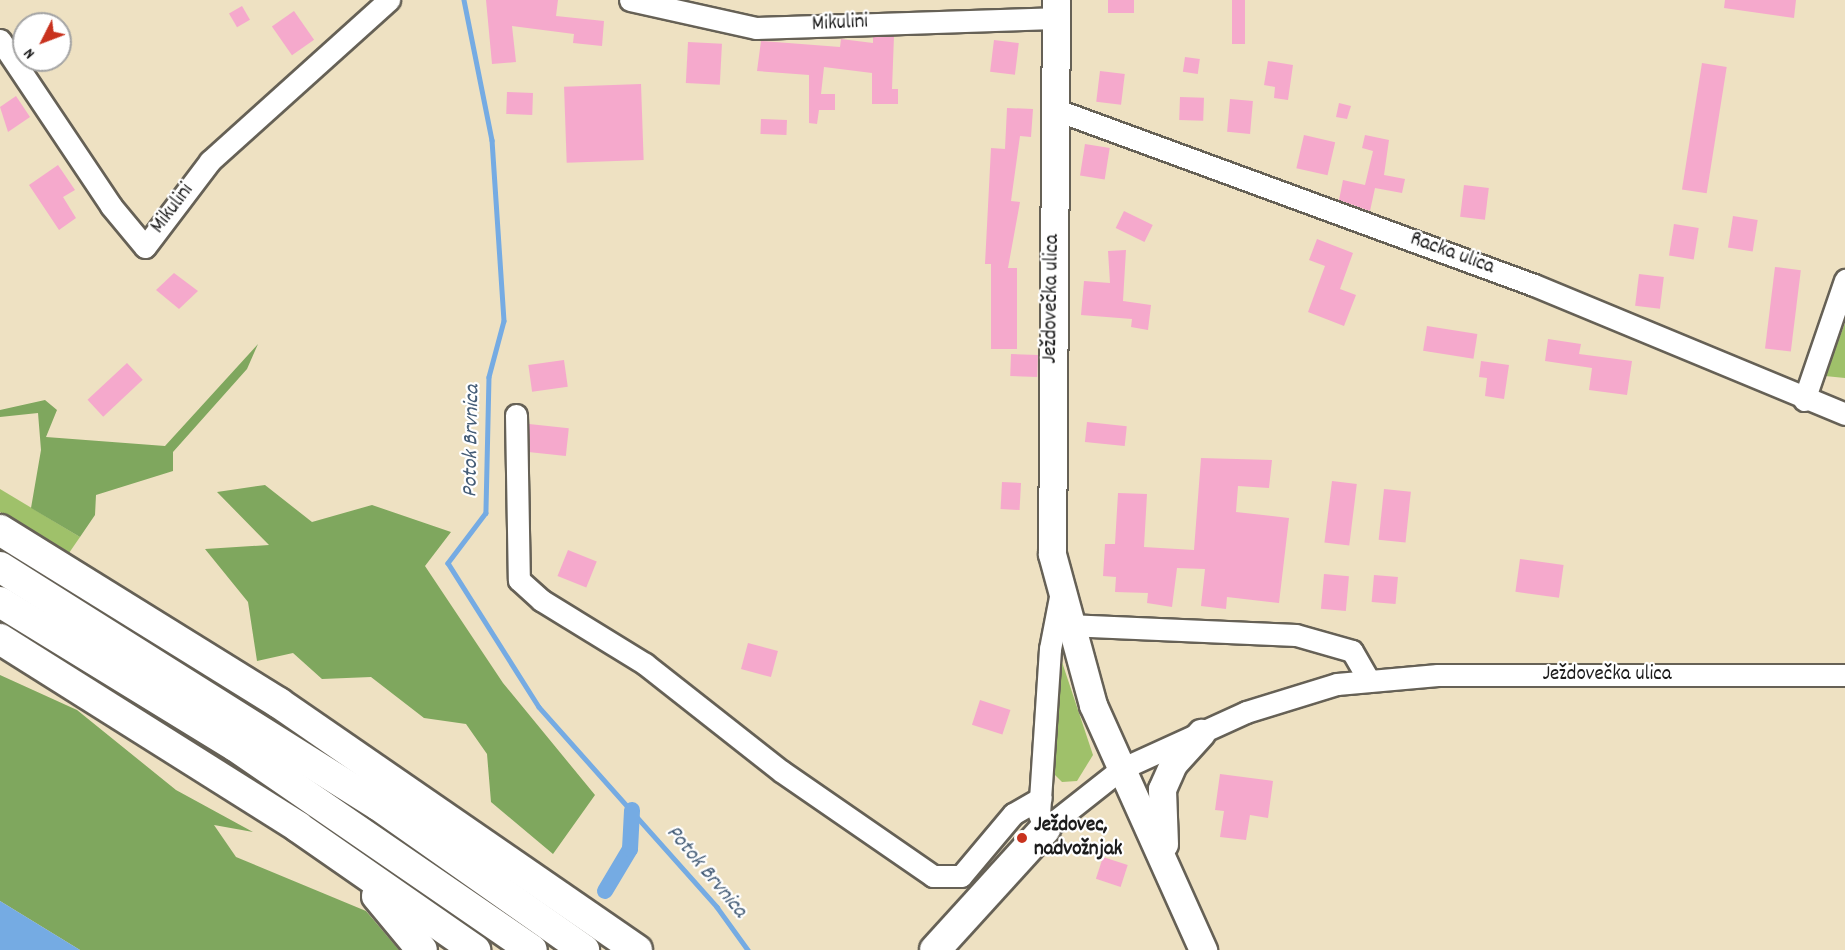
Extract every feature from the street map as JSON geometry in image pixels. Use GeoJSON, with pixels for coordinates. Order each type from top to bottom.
{"type":"FeatureCollection","features":[{"type":"Feature","properties":{"kind":"highway"},"geometry":{"type":"LineString","coordinates":[[0,530],[279,703],[637,950]]}},
{"type":"Feature","properties":{"kind":"highway"},"geometry":{"type":"LineString","coordinates":[[0,567],[350,786],[584,950]]}},
{"type":"Feature","properties":{"kind":"highway"},"geometry":{"type":"LineString","coordinates":[[0,602],[235,746],[532,950]]}},
{"type":"Feature","properties":{"kind":"highway"},"geometry":{"type":"LineString","coordinates":[[0,639],[298,827],[475,950]]}},
{"type":"Feature","properties":{"kind":"highway"},"geometry":{"type":"LineString","coordinates":[[298,827],[378,896],[422,950]]}},
{"type":"Feature","properties":{"kind":"highway"},"geometry":{"type":"LineString","coordinates":[[935,950],[1045,829]]}},
{"type":"Feature","properties":{"kind":"main road","name":"Ježdovečka ulica"},"geometry":{"type":"LineString","coordinates":[[1055,9],[1050,509],[1060,597],[1067,625],[1121,769],[1168,866],[1203,950]]}},
{"type":"Feature","properties":{"kind":"main road"},"geometry":{"type":"LineString","coordinates":[[1168,866],[1162,789],[1173,764],[1201,733]]}},
{"type":"Feature","properties":{"kind":"street","name":"Mikulini"},"geometry":{"type":"LineString","coordinates":[[0,40],[111,206],[145,247],[210,161],[389,0]]}},
{"type":"Feature","properties":{"kind":"street","name":"Mikulini"},"geometry":{"type":"LineString","coordinates":[[630,0],[756,28],[1055,9]]}},
{"type":"Feature","properties":{"kind":"street","name":"Racka ulica"},"geometry":{"type":"LineString","coordinates":[[1054,109],[1534,285],[1803,400],[1845,414]]}},
{"type":"Feature","properties":{"kind":"street"},"geometry":{"type":"LineString","coordinates":[[1803,400],[1845,280]]}},
{"type":"Feature","properties":{"kind":"street"},"geometry":{"type":"LineString","coordinates":[[516,414],[519,580],[541,600],[645,664],[781,771],[933,876],[961,876],[1013,814],[1041,798]]}},
{"type":"Feature","properties":{"kind":"street","name":"Ježdovečka ulica"},"geometry":{"type":"LineString","coordinates":[[1045,829],[1041,798],[1050,648],[1060,597]]}},
{"type":"Feature","properties":{"kind":"street"},"geometry":{"type":"LineString","coordinates":[[1067,625],[1296,635],[1352,651],[1369,680]]}},
{"type":"Feature","properties":{"kind":"street","name":"Ježdovečka ulica"},"geometry":{"type":"LineString","coordinates":[[1121,769],[1296,694],[1369,680],[1438,675],[1845,675]]}},
{"type":"Feature","properties":{"kind":"street"},"geometry":{"type":"LineString","coordinates":[[1045,829],[1121,769]]}},
{"type":"Feature","properties":{"kind":"green space"},"geometry":{"type":"Polygon","coordinates":[[[1845,323],[1845,378],[1825,376],[1845,323]]]}},
{"type":"Feature","properties":{"kind":"green space"},"geometry":{"type":"Polygon","coordinates":[[[258,344],[247,369],[173,452],[173,471],[96,495],[95,515],[80,537],[31,508],[41,450],[38,413],[0,417],[0,410],[45,400],[57,410],[46,437],[165,446],[258,344]]]}},
{"type":"Feature","properties":{"kind":"green space"},"geometry":{"type":"Polygon","coordinates":[[[265,485],[312,522],[372,505],[451,532],[425,566],[503,683],[595,795],[553,854],[491,802],[487,754],[466,724],[424,718],[371,677],[322,679],[293,653],[257,661],[248,602],[205,549],[269,545],[217,492],[265,485]]]}},
{"type":"Feature","properties":{"kind":"green space"},"geometry":{"type":"Polygon","coordinates":[[[0,489],[80,537],[69,553],[0,512],[0,489]]]}},
{"type":"Feature","properties":{"kind":"green space"},"geometry":{"type":"Polygon","coordinates":[[[1059,653],[1093,755],[1077,781],[1062,782],[1051,771],[1059,653]]]}},
{"type":"Feature","properties":{"kind":"green space"},"geometry":{"type":"Polygon","coordinates":[[[0,675],[77,710],[176,790],[253,832],[214,825],[236,857],[366,911],[399,950],[80,950],[0,901],[0,675]]]}},
{"type":"Feature","properties":{"kind":"water"},"geometry":{"type":"Polygon","coordinates":[[[0,901],[80,950],[0,950],[0,901]]]}},
{"type":"Feature","properties":{"kind":"building"},"geometry":{"type":"Polygon","coordinates":[[[486,0],[558,0],[556,16],[604,21],[602,46],[573,43],[574,34],[512,26],[516,62],[492,64],[486,0]]]}},
{"type":"Feature","properties":{"kind":"building"},"geometry":{"type":"Polygon","coordinates":[[[1108,0],[1134,0],[1134,13],[1108,13],[1108,0]]]}},
{"type":"Feature","properties":{"kind":"building"},"geometry":{"type":"Polygon","coordinates":[[[1232,0],[1245,0],[1245,44],[1232,44],[1232,0]]]}},
{"type":"Feature","properties":{"kind":"building"},"geometry":{"type":"Polygon","coordinates":[[[1725,0],[1796,0],[1794,18],[1724,8],[1725,0]]]}},
{"type":"Feature","properties":{"kind":"building"},"geometry":{"type":"Polygon","coordinates":[[[242,6],[250,20],[237,27],[229,14],[242,6]]]}},
{"type":"Feature","properties":{"kind":"building"},"geometry":{"type":"Polygon","coordinates":[[[294,11],[314,40],[292,55],[272,26],[294,11]]]}},
{"type":"Feature","properties":{"kind":"building"},"geometry":{"type":"Polygon","coordinates":[[[894,36],[892,89],[898,89],[898,104],[872,104],[872,73],[824,67],[821,94],[835,94],[835,110],[819,110],[817,124],[809,123],[809,75],[757,71],[761,41],[840,47],[841,39],[873,43],[873,37],[894,36]]]}},
{"type":"Feature","properties":{"kind":"building"},"geometry":{"type":"Polygon","coordinates":[[[994,40],[1019,43],[1015,75],[990,72],[994,40]]]}},
{"type":"Feature","properties":{"kind":"building"},"geometry":{"type":"Polygon","coordinates":[[[688,42],[722,44],[720,85],[686,83],[688,42]]]}},
{"type":"Feature","properties":{"kind":"building"},"geometry":{"type":"Polygon","coordinates":[[[1185,57],[1200,59],[1198,74],[1183,72],[1185,57]]]}},
{"type":"Feature","properties":{"kind":"building"},"geometry":{"type":"Polygon","coordinates":[[[1268,61],[1293,65],[1288,100],[1274,98],[1275,87],[1264,85],[1268,61]]]}},
{"type":"Feature","properties":{"kind":"building"},"geometry":{"type":"Polygon","coordinates":[[[1702,63],[1727,67],[1707,193],[1682,189],[1702,63]]]}},
{"type":"Feature","properties":{"kind":"building"},"geometry":{"type":"Polygon","coordinates":[[[1100,71],[1125,74],[1121,105],[1096,102],[1100,71]]]}},
{"type":"Feature","properties":{"kind":"building"},"geometry":{"type":"Polygon","coordinates":[[[641,84],[644,160],[567,163],[564,87],[641,84]]]}},
{"type":"Feature","properties":{"kind":"building"},"geometry":{"type":"Polygon","coordinates":[[[507,92],[533,93],[532,115],[506,114],[507,92]]]}},
{"type":"Feature","properties":{"kind":"building"},"geometry":{"type":"Polygon","coordinates":[[[16,96],[30,117],[8,132],[0,107],[16,96]]]}},
{"type":"Feature","properties":{"kind":"building"},"geometry":{"type":"Polygon","coordinates":[[[1180,97],[1204,98],[1203,121],[1179,120],[1180,97]]]}},
{"type":"Feature","properties":{"kind":"building"},"geometry":{"type":"Polygon","coordinates":[[[1230,99],[1253,101],[1250,134],[1227,132],[1230,99]]]}},
{"type":"Feature","properties":{"kind":"building"},"geometry":{"type":"Polygon","coordinates":[[[1339,103],[1351,106],[1347,119],[1336,117],[1339,103]]]}},
{"type":"Feature","properties":{"kind":"building"},"geometry":{"type":"Polygon","coordinates":[[[1007,108],[1033,109],[1031,137],[1020,136],[1011,201],[1020,202],[1008,268],[1017,268],[1017,349],[991,349],[991,264],[985,264],[991,148],[1005,149],[1007,108]]]}},
{"type":"Feature","properties":{"kind":"building"},"geometry":{"type":"Polygon","coordinates":[[[761,119],[787,120],[786,135],[760,134],[761,119]]]}},
{"type":"Feature","properties":{"kind":"building"},"geometry":{"type":"Polygon","coordinates":[[[1304,135],[1335,142],[1328,175],[1296,168],[1304,135]]]}},
{"type":"Feature","properties":{"kind":"building"},"geometry":{"type":"Polygon","coordinates":[[[1365,135],[1389,140],[1384,175],[1405,179],[1402,193],[1375,188],[1370,211],[1339,200],[1343,180],[1365,185],[1373,151],[1362,148],[1365,135]]]}},
{"type":"Feature","properties":{"kind":"building"},"geometry":{"type":"Polygon","coordinates":[[[1085,144],[1110,148],[1105,180],[1080,176],[1085,144]]]}},
{"type":"Feature","properties":{"kind":"building"},"geometry":{"type":"Polygon","coordinates":[[[58,165],[75,190],[63,197],[76,218],[59,230],[29,185],[58,165]]]}},
{"type":"Feature","properties":{"kind":"building"},"geometry":{"type":"Polygon","coordinates":[[[1464,185],[1489,188],[1485,220],[1460,217],[1464,185]]]}},
{"type":"Feature","properties":{"kind":"building"},"geometry":{"type":"Polygon","coordinates":[[[1124,211],[1153,225],[1144,242],[1116,228],[1124,211]]]}},
{"type":"Feature","properties":{"kind":"building"},"geometry":{"type":"Polygon","coordinates":[[[1733,216],[1758,220],[1753,252],[1728,248],[1733,216]]]}},
{"type":"Feature","properties":{"kind":"building"},"geometry":{"type":"Polygon","coordinates":[[[1674,224],[1699,228],[1694,260],[1669,256],[1674,224]]]}},
{"type":"Feature","properties":{"kind":"building"},"geometry":{"type":"Polygon","coordinates":[[[1317,239],[1353,253],[1340,289],[1356,295],[1344,326],[1308,312],[1325,266],[1309,260],[1317,239]]]}},
{"type":"Feature","properties":{"kind":"building"},"geometry":{"type":"Polygon","coordinates":[[[1126,250],[1123,301],[1151,305],[1148,330],[1131,327],[1132,319],[1081,315],[1084,281],[1110,283],[1108,251],[1126,250]]]}},
{"type":"Feature","properties":{"kind":"building"},"geometry":{"type":"Polygon","coordinates":[[[1775,267],[1801,270],[1791,352],[1765,348],[1775,267]]]}},
{"type":"Feature","properties":{"kind":"building"},"geometry":{"type":"Polygon","coordinates":[[[174,273],[198,291],[179,309],[156,290],[174,273]]]}},
{"type":"Feature","properties":{"kind":"building"},"geometry":{"type":"Polygon","coordinates":[[[1639,274],[1664,277],[1660,309],[1635,306],[1639,274]]]}},
{"type":"Feature","properties":{"kind":"building"},"geometry":{"type":"Polygon","coordinates":[[[1427,326],[1477,334],[1473,359],[1423,351],[1427,326]]]}},
{"type":"Feature","properties":{"kind":"building"},"geometry":{"type":"Polygon","coordinates":[[[1548,339],[1581,344],[1579,354],[1632,361],[1627,395],[1589,390],[1592,368],[1545,361],[1548,339]]]}},
{"type":"Feature","properties":{"kind":"building"},"geometry":{"type":"Polygon","coordinates":[[[1011,354],[1038,355],[1037,377],[1010,376],[1011,354]]]}},
{"type":"Feature","properties":{"kind":"building"},"geometry":{"type":"Polygon","coordinates":[[[564,360],[568,387],[532,392],[528,365],[564,360]]]}},
{"type":"Feature","properties":{"kind":"building"},"geometry":{"type":"Polygon","coordinates":[[[1481,361],[1509,365],[1504,399],[1485,396],[1487,378],[1479,377],[1481,361]]]}},
{"type":"Feature","properties":{"kind":"building"},"geometry":{"type":"Polygon","coordinates":[[[127,363],[143,380],[103,417],[88,400],[127,363]]]}},
{"type":"Feature","properties":{"kind":"building"},"geometry":{"type":"Polygon","coordinates":[[[1087,422],[1127,426],[1125,446],[1085,442],[1087,422]]]}},
{"type":"Feature","properties":{"kind":"building"},"geometry":{"type":"Polygon","coordinates":[[[529,424],[569,428],[566,456],[526,452],[529,424]]]}},
{"type":"Feature","properties":{"kind":"building"},"geometry":{"type":"Polygon","coordinates":[[[1201,458],[1272,460],[1269,488],[1238,486],[1236,512],[1289,518],[1279,603],[1227,597],[1226,609],[1201,606],[1205,569],[1177,568],[1172,607],[1147,603],[1148,593],[1115,592],[1116,577],[1103,576],[1105,544],[1115,544],[1118,493],[1147,494],[1144,547],[1194,550],[1201,458]]]}},
{"type":"Feature","properties":{"kind":"building"},"geometry":{"type":"Polygon","coordinates":[[[1332,481],[1357,484],[1349,546],[1324,543],[1332,481]]]}},
{"type":"Feature","properties":{"kind":"building"},"geometry":{"type":"Polygon","coordinates":[[[1002,482],[1021,483],[1020,510],[1001,509],[1002,482]]]}},
{"type":"Feature","properties":{"kind":"building"},"geometry":{"type":"Polygon","coordinates":[[[1384,489],[1411,492],[1406,543],[1379,540],[1384,489]]]}},
{"type":"Feature","properties":{"kind":"building"},"geometry":{"type":"Polygon","coordinates":[[[568,550],[597,562],[586,588],[558,576],[568,550]]]}},
{"type":"Feature","properties":{"kind":"building"},"geometry":{"type":"Polygon","coordinates":[[[1520,559],[1564,565],[1559,598],[1515,592],[1520,559]]]}},
{"type":"Feature","properties":{"kind":"building"},"geometry":{"type":"Polygon","coordinates":[[[1324,574],[1349,576],[1346,611],[1321,609],[1324,574]]]}},
{"type":"Feature","properties":{"kind":"building"},"geometry":{"type":"Polygon","coordinates":[[[1374,575],[1398,577],[1396,604],[1372,602],[1374,575]]]}},
{"type":"Feature","properties":{"kind":"building"},"geometry":{"type":"Polygon","coordinates":[[[748,643],[778,651],[771,677],[741,669],[748,643]]]}},
{"type":"Feature","properties":{"kind":"building"},"geometry":{"type":"Polygon","coordinates":[[[980,700],[1010,710],[1002,735],[972,725],[980,700]]]}},
{"type":"Feature","properties":{"kind":"building"},"geometry":{"type":"Polygon","coordinates":[[[1220,774],[1273,781],[1268,818],[1250,815],[1246,840],[1220,837],[1224,811],[1215,810],[1220,774]]]}},
{"type":"Feature","properties":{"kind":"building"},"geometry":{"type":"Polygon","coordinates":[[[1103,857],[1128,865],[1121,887],[1096,879],[1103,857]]]}},
{"type":"Feature","properties":{"kind":"waterway","name":"Potok Brvnica"},"geometry":{"type":"LineString","coordinates":[[464,0],[492,140],[504,321],[489,377],[486,513],[448,563],[539,707],[717,907],[748,950]]}},
{"type":"Feature","properties":{"kind":"waterway"},"geometry":{"type":"LineString","coordinates":[[605,891],[630,849],[632,810]]}},
{"type":"Feature","properties":{"kind":"place","name":"Ježdovec, nadvožnjak"},"geometry":{"type":"Point","coordinates":[1022,838]}}]}
